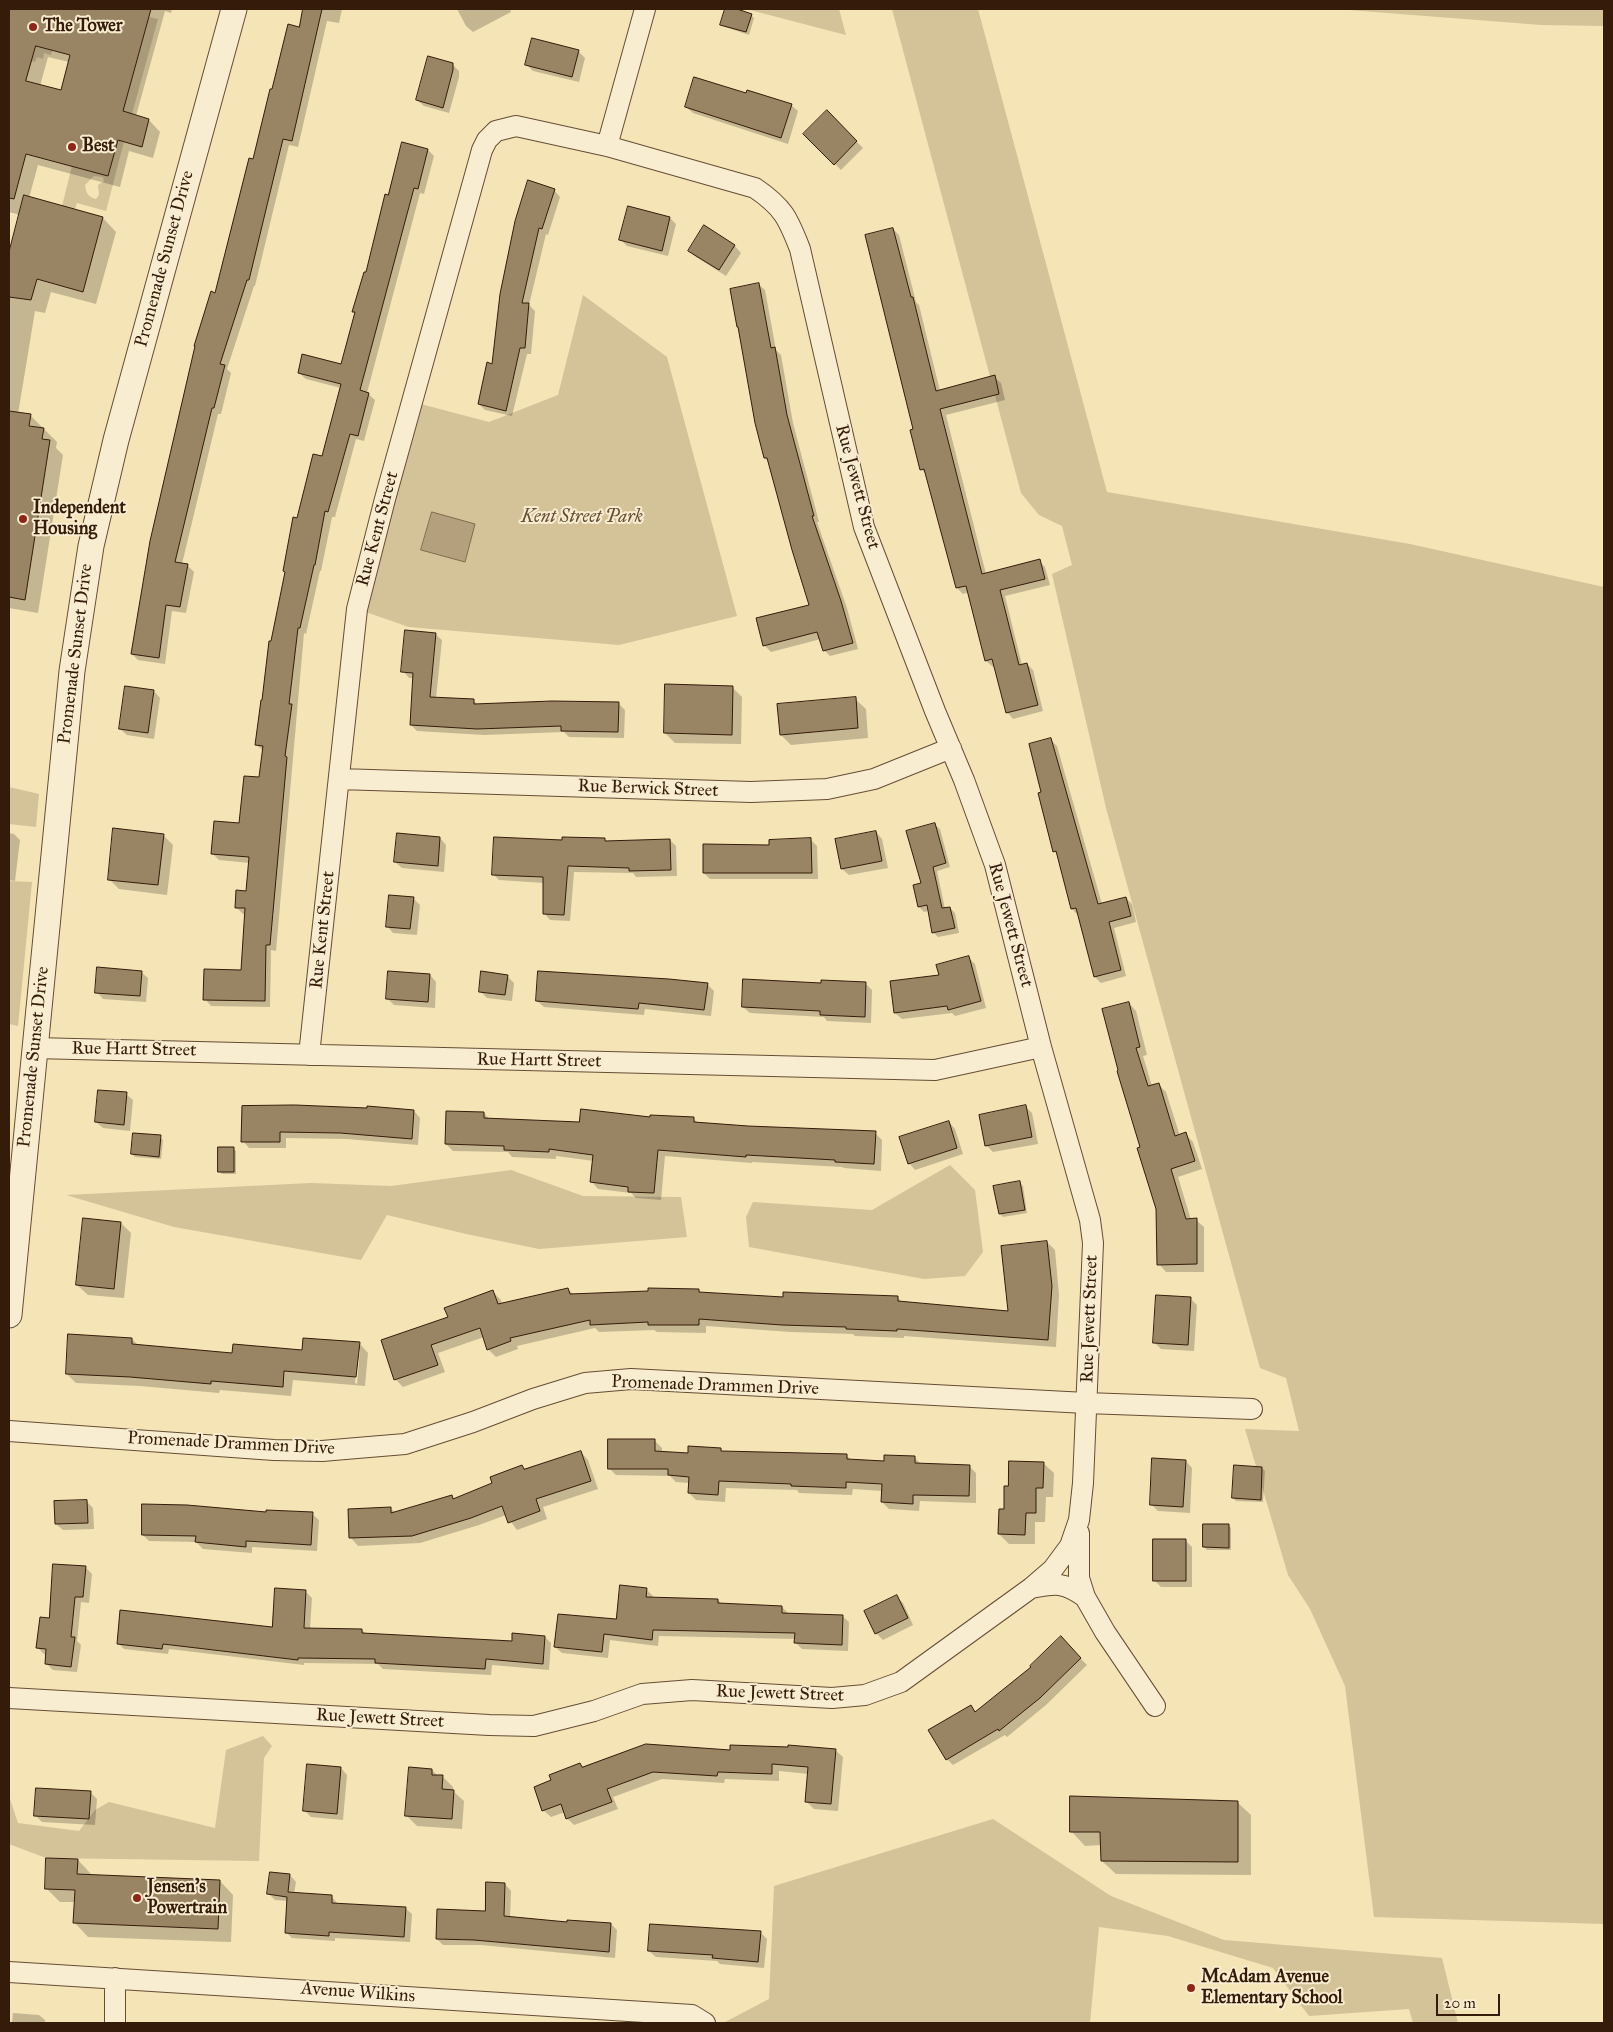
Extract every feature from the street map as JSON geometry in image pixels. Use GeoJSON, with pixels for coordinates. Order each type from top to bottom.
{"type":"FeatureCollection","features":[{"type":"Feature","properties":{"kind":"street","name":"Promenade Sunset Drive"},"geometry":{"type":"LineString","coordinates":[[9,1315],[72,671],[91,546],[116,440],[234,9]]}},
{"type":"Feature","properties":{"kind":"street"},"geometry":{"type":"LineString","coordinates":[[607,146],[645,9]]}},
{"type":"Feature","properties":{"kind":"street","name":"Rue Kent Street"},"geometry":{"type":"LineString","coordinates":[[309,1055],[357,609],[482,150],[487,140],[496,131],[516,126],[607,146]]}},
{"type":"Feature","properties":{"kind":"street","name":"Rue Jewett Street"},"geometry":{"type":"LineString","coordinates":[[9,1698],[534,1726],[594,1711],[642,1694],[692,1690],[832,1698],[865,1695],[900,1682],[920,1669],[1031,1588],[1053,1569],[1070,1546],[1079,1520],[1093,1243],[1090,1220],[1041,1046],[995,865],[864,527],[800,249],[788,219],[773,200],[755,188],[607,146]]}},
{"type":"Feature","properties":{"kind":"street","name":"Rue Berwick Street"},"geometry":{"type":"LineString","coordinates":[[339,779],[744,792],[818,789],[874,779],[950,748]]}},
{"type":"Feature","properties":{"kind":"street","name":"Rue Hartt Street"},"geometry":{"type":"LineString","coordinates":[[34,1048],[935,1070],[1041,1046]]}},
{"type":"Feature","properties":{"kind":"street","name":"Promenade Drammen Drive"},"geometry":{"type":"LineString","coordinates":[[9,1431],[274,1450],[322,1451],[405,1444],[473,1422],[533,1399],[585,1384],[631,1379],[1086,1403],[1252,1409]]}},
{"type":"Feature","properties":{"kind":"street"},"geometry":{"type":"LineString","coordinates":[[1079,1520],[1079,1578],[1085,1597],[1155,1706]]}},
{"type":"Feature","properties":{"kind":"street"},"geometry":{"type":"LineString","coordinates":[[1031,1588],[1053,1583],[1070,1586],[1085,1597]]}},
{"type":"Feature","properties":{"kind":"street","name":"Avenue Wilkins"},"geometry":{"type":"LineString","coordinates":[[9,1972],[692,2015],[705,2023]]}},
{"type":"Feature","properties":{"kind":"street"},"geometry":{"type":"LineString","coordinates":[[115,1978],[115,2023]]}},
{"type":"Feature","properties":{"kind":"green space"},"geometry":{"type":"Polygon","coordinates":[[[61,9],[64,9],[51,55],[44,53],[43,59],[37,57],[35,62],[9,55],[9,50],[33,57],[36,46],[50,49],[61,9]]]}},
{"type":"Feature","properties":{"kind":"green space"},"geometry":{"type":"Polygon","coordinates":[[[746,9],[839,9],[846,35],[746,9]]]}},
{"type":"Feature","properties":{"kind":"green space"},"geometry":{"type":"Polygon","coordinates":[[[892,9],[978,9],[1107,492],[1410,544],[1604,587],[1604,1924],[1374,1917],[1345,1686],[1310,1609],[1288,1575],[1245,1429],[1299,1431],[1286,1378],[1260,1368],[1106,808],[1052,574],[1072,565],[1062,526],[1039,515],[1021,493],[892,9]]]}},
{"type":"Feature","properties":{"kind":"green space"},"geometry":{"type":"Polygon","coordinates":[[[1336,9],[1604,9],[1604,26],[1541,25],[1336,9]]]}},
{"type":"Feature","properties":{"kind":"green space"},"geometry":{"type":"Polygon","coordinates":[[[149,17],[158,19],[132,114],[114,109],[131,82],[149,17]]]}},
{"type":"Feature","properties":{"kind":"green space"},"geometry":{"type":"Polygon","coordinates":[[[118,140],[124,142],[106,211],[77,203],[75,209],[62,206],[72,166],[108,176],[118,140]],[[94,176],[85,185],[89,196],[96,199],[99,195],[98,185],[104,181],[103,177],[94,176]]]}},
{"type":"Feature","properties":{"kind":"green space","name":"Kent Street Park"},"geometry":{"type":"Polygon","coordinates":[[[583,295],[667,357],[737,616],[619,645],[409,627],[357,609],[413,402],[489,422],[558,395],[583,295]]]}},
{"type":"Feature","properties":{"kind":"green space"},"geometry":{"type":"Polygon","coordinates":[[[9,787],[39,794],[36,827],[9,824],[9,787]]]}},
{"type":"Feature","properties":{"kind":"green space"},"geometry":{"type":"Polygon","coordinates":[[[9,881],[32,882],[18,1026],[9,1024],[9,881]]]}},
{"type":"Feature","properties":{"kind":"green space"},"geometry":{"type":"Polygon","coordinates":[[[950,1165],[975,1190],[983,1252],[965,1276],[924,1279],[749,1247],[746,1217],[753,1202],[872,1210],[950,1165]]]}},
{"type":"Feature","properties":{"kind":"green space"},"geometry":{"type":"Polygon","coordinates":[[[511,1170],[583,1196],[681,1197],[687,1237],[539,1249],[387,1215],[361,1260],[174,1227],[66,1195],[311,1183],[391,1186],[511,1170]]]}},
{"type":"Feature","properties":{"kind":"green space"},"geometry":{"type":"Polygon","coordinates":[[[263,1736],[272,1746],[264,1758],[259,1861],[46,1858],[9,1844],[9,1796],[18,1823],[79,1831],[95,1810],[109,1802],[215,1828],[226,1750],[263,1736]]]}},
{"type":"Feature","properties":{"kind":"green space"},"geometry":{"type":"Polygon","coordinates":[[[993,1819],[1111,1896],[1224,1940],[1442,1958],[1458,2023],[1413,2023],[1409,2009],[1309,2016],[1273,1968],[1168,1936],[1099,1927],[1090,2023],[723,2023],[769,1999],[774,1886],[993,1819]]]}},
{"type":"Feature","properties":{"kind":"shaded area"},"geometry":{"type":"Polygon","coordinates":[[[432,512],[475,524],[465,562],[421,550],[432,512]]]}},
{"type":"Feature","properties":{"kind":"building","name":"Best"},"geometry":{"type":"Polygon","coordinates":[[[9,9],[151,9],[123,111],[149,119],[142,147],[118,140],[108,176],[26,154],[14,199],[9,198],[9,9]],[[36,46],[26,81],[61,90],[70,55],[36,46]]]}},
{"type":"Feature","properties":{"kind":"building"},"geometry":{"type":"Polygon","coordinates":[[[303,9],[322,9],[292,141],[283,139],[249,280],[247,280],[220,364],[225,365],[214,408],[212,408],[175,562],[188,564],[180,607],[166,605],[159,658],[131,654],[150,541],[194,346],[211,291],[215,293],[249,158],[253,159],[288,24],[299,27],[303,9]]]}},
{"type":"Feature","properties":{"kind":"building"},"geometry":{"type":"Polygon","coordinates":[[[725,9],[737,9],[752,14],[746,32],[720,25],[725,9]]]}},
{"type":"Feature","properties":{"kind":"building"},"geometry":{"type":"Polygon","coordinates":[[[532,38],[579,50],[572,77],[525,65],[532,38]]]}},
{"type":"Feature","properties":{"kind":"building"},"geometry":{"type":"Polygon","coordinates":[[[428,56],[453,63],[453,70],[443,108],[416,100],[428,56]]]}},
{"type":"Feature","properties":{"kind":"building"},"geometry":{"type":"Polygon","coordinates":[[[694,77],[746,93],[747,90],[792,104],[781,138],[685,107],[694,77]]]}},
{"type":"Feature","properties":{"kind":"building"},"geometry":{"type":"Polygon","coordinates":[[[827,110],[857,141],[834,165],[803,134],[827,110]]]}},
{"type":"Feature","properties":{"kind":"building"},"geometry":{"type":"Polygon","coordinates":[[[402,142],[428,149],[418,189],[414,188],[360,390],[369,393],[358,436],[350,434],[328,512],[325,511],[315,565],[300,628],[298,628],[289,704],[292,704],[285,756],[287,757],[270,945],[266,945],[265,1001],[203,1000],[204,969],[241,970],[245,908],[235,908],[236,890],[246,891],[249,857],[211,854],[214,821],[239,823],[244,776],[259,777],[263,746],[255,745],[269,641],[271,641],[285,572],[283,571],[293,517],[297,518],[313,454],[322,456],[341,384],[298,373],[302,354],[341,364],[355,312],[352,312],[364,272],[366,272],[385,194],[388,195],[402,142]]]}},
{"type":"Feature","properties":{"kind":"building"},"geometry":{"type":"Polygon","coordinates":[[[528,180],[555,189],[542,229],[539,228],[522,303],[529,303],[525,348],[520,348],[506,411],[478,404],[487,362],[492,364],[500,294],[515,221],[528,180]]]}},
{"type":"Feature","properties":{"kind":"building"},"geometry":{"type":"Polygon","coordinates":[[[24,195],[103,217],[83,292],[37,279],[31,300],[9,297],[9,252],[24,195]]]}},
{"type":"Feature","properties":{"kind":"building"},"geometry":{"type":"Polygon","coordinates":[[[628,206],[670,217],[662,251],[619,240],[628,206]]]}},
{"type":"Feature","properties":{"kind":"building"},"geometry":{"type":"Polygon","coordinates":[[[704,225],[735,245],[719,270],[688,251],[704,225]]]}},
{"type":"Feature","properties":{"kind":"building"},"geometry":{"type":"Polygon","coordinates":[[[893,228],[911,297],[913,297],[936,391],[995,375],[999,394],[940,409],[982,574],[1040,559],[1045,579],[1000,590],[1019,665],[1027,663],[1038,705],[1006,713],[992,659],[985,661],[966,586],[956,588],[924,469],[920,470],[910,430],[913,429],[865,235],[893,228]]]}},
{"type":"Feature","properties":{"kind":"building"},"geometry":{"type":"Polygon","coordinates":[[[759,283],[771,348],[775,347],[787,415],[814,516],[812,516],[853,643],[823,651],[817,632],[763,646],[756,618],[809,605],[767,458],[764,458],[755,423],[730,289],[759,283]]]}},
{"type":"Feature","properties":{"kind":"building","name":"Independent Housing"},"geometry":{"type":"Polygon","coordinates":[[[9,411],[31,414],[29,426],[44,428],[42,439],[50,440],[25,600],[9,597],[9,411]]]}},
{"type":"Feature","properties":{"kind":"building"},"geometry":{"type":"Polygon","coordinates":[[[405,630],[436,633],[430,697],[474,699],[474,704],[552,701],[619,702],[618,732],[561,731],[561,726],[477,729],[410,725],[413,673],[401,672],[405,630]]]}},
{"type":"Feature","properties":{"kind":"building"},"geometry":{"type":"Polygon","coordinates":[[[665,684],[733,686],[732,735],[664,733],[665,684]]]}},
{"type":"Feature","properties":{"kind":"building"},"geometry":{"type":"Polygon","coordinates":[[[125,686],[154,690],[148,733],[119,729],[125,686]]]}},
{"type":"Feature","properties":{"kind":"building"},"geometry":{"type":"Polygon","coordinates":[[[856,697],[858,728],[780,735],[777,704],[856,697]]]}},
{"type":"Feature","properties":{"kind":"building"},"geometry":{"type":"Polygon","coordinates":[[[1051,738],[1098,904],[1126,897],[1131,916],[1109,922],[1121,970],[1094,977],[1076,908],[1071,909],[1056,851],[1053,852],[1038,793],[1041,792],[1029,744],[1051,738]]]}},
{"type":"Feature","properties":{"kind":"building"},"geometry":{"type":"Polygon","coordinates":[[[935,823],[946,863],[933,867],[942,908],[950,907],[955,928],[932,933],[927,905],[918,907],[913,885],[921,883],[906,831],[935,823]]]}},
{"type":"Feature","properties":{"kind":"building"},"geometry":{"type":"Polygon","coordinates":[[[113,828],[164,834],[158,885],[108,880],[113,828]]]}},
{"type":"Feature","properties":{"kind":"building"},"geometry":{"type":"Polygon","coordinates":[[[876,831],[882,861],[841,869],[835,839],[876,831]]]}},
{"type":"Feature","properties":{"kind":"building"},"geometry":{"type":"Polygon","coordinates":[[[397,833],[440,837],[438,866],[394,862],[397,833]]]}},
{"type":"Feature","properties":{"kind":"building"},"geometry":{"type":"Polygon","coordinates":[[[494,837],[562,840],[562,837],[605,838],[605,841],[670,839],[671,870],[629,871],[629,868],[568,866],[564,915],[543,914],[543,877],[492,875],[494,837]]]}},
{"type":"Feature","properties":{"kind":"building"},"geometry":{"type":"Polygon","coordinates":[[[811,838],[812,873],[703,873],[703,844],[769,845],[769,840],[811,838]]]}},
{"type":"Feature","properties":{"kind":"building"},"geometry":{"type":"Polygon","coordinates":[[[389,895],[414,897],[410,929],[386,927],[389,895]]]}},
{"type":"Feature","properties":{"kind":"building"},"geometry":{"type":"Polygon","coordinates":[[[969,956],[981,1001],[948,1010],[947,1006],[894,1013],[890,981],[939,975],[936,965],[969,956]]]}},
{"type":"Feature","properties":{"kind":"building"},"geometry":{"type":"Polygon","coordinates":[[[97,967],[142,971],[140,996],[95,993],[97,967]]]}},
{"type":"Feature","properties":{"kind":"building"},"geometry":{"type":"Polygon","coordinates":[[[388,971],[430,974],[428,1002],[386,999],[388,971]]]}},
{"type":"Feature","properties":{"kind":"building"},"geometry":{"type":"Polygon","coordinates":[[[481,971],[508,975],[505,995],[479,992],[481,971]]]}},
{"type":"Feature","properties":{"kind":"building"},"geometry":{"type":"Polygon","coordinates":[[[538,971],[708,983],[704,1010],[639,1003],[638,1009],[536,1001],[538,971]]]}},
{"type":"Feature","properties":{"kind":"building"},"geometry":{"type":"Polygon","coordinates":[[[743,979],[821,983],[821,980],[866,982],[865,1017],[820,1015],[820,1011],[742,1007],[743,979]]]}},
{"type":"Feature","properties":{"kind":"building"},"geometry":{"type":"Polygon","coordinates":[[[1129,1002],[1140,1047],[1136,1048],[1148,1086],[1159,1083],[1175,1136],[1186,1132],[1195,1161],[1171,1169],[1186,1219],[1197,1218],[1197,1264],[1157,1265],[1156,1209],[1137,1148],[1140,1147],[1117,1071],[1102,1009],[1129,1002]]]}},
{"type":"Feature","properties":{"kind":"building"},"geometry":{"type":"Polygon","coordinates":[[[98,1090],[127,1092],[124,1125],[95,1122],[98,1090]]]}},
{"type":"Feature","properties":{"kind":"building"},"geometry":{"type":"Polygon","coordinates":[[[295,1105],[367,1108],[367,1106],[414,1110],[412,1139],[340,1133],[280,1132],[280,1142],[241,1142],[242,1106],[295,1105]]]}},
{"type":"Feature","properties":{"kind":"building"},"geometry":{"type":"Polygon","coordinates":[[[1026,1105],[1032,1137],[985,1146],[979,1115],[1026,1105]]]}},
{"type":"Feature","properties":{"kind":"building"},"geometry":{"type":"Polygon","coordinates":[[[581,1109],[650,1117],[650,1115],[694,1117],[694,1122],[876,1131],[874,1164],[658,1150],[654,1193],[628,1192],[628,1187],[590,1182],[593,1155],[549,1149],[549,1152],[504,1150],[504,1146],[445,1144],[446,1111],[484,1112],[484,1118],[579,1122],[581,1109]]]}},
{"type":"Feature","properties":{"kind":"building"},"geometry":{"type":"Polygon","coordinates":[[[949,1121],[957,1148],[908,1164],[899,1137],[949,1121]]]}},
{"type":"Feature","properties":{"kind":"building"},"geometry":{"type":"Polygon","coordinates":[[[133,1133],[161,1135],[159,1157],[131,1154],[133,1133]]]}},
{"type":"Feature","properties":{"kind":"building"},"geometry":{"type":"Polygon","coordinates":[[[218,1147],[234,1147],[234,1172],[218,1172],[218,1147]]]}},
{"type":"Feature","properties":{"kind":"building"},"geometry":{"type":"Polygon","coordinates":[[[1020,1181],[1025,1210],[999,1214],[993,1186],[1020,1181]]]}},
{"type":"Feature","properties":{"kind":"building"},"geometry":{"type":"Polygon","coordinates":[[[83,1218],[121,1222],[114,1289],[76,1285],[83,1218]]]}},
{"type":"Feature","properties":{"kind":"building"},"geometry":{"type":"Polygon","coordinates":[[[1047,1241],[1052,1286],[1048,1340],[897,1329],[897,1331],[846,1329],[846,1327],[699,1319],[699,1325],[648,1325],[648,1322],[590,1325],[590,1320],[510,1338],[511,1341],[487,1350],[480,1328],[431,1345],[438,1365],[394,1380],[381,1340],[448,1317],[444,1308],[493,1290],[498,1304],[568,1288],[570,1294],[648,1291],[648,1288],[699,1289],[699,1292],[783,1297],[783,1292],[898,1296],[898,1301],[1008,1311],[1001,1246],[1047,1241]]]}},
{"type":"Feature","properties":{"kind":"building"},"geometry":{"type":"Polygon","coordinates":[[[1156,1295],[1191,1297],[1188,1345],[1153,1343],[1156,1295]]]}},
{"type":"Feature","properties":{"kind":"building"},"geometry":{"type":"Polygon","coordinates":[[[68,1334],[132,1338],[132,1344],[232,1353],[233,1344],[302,1350],[303,1338],[360,1342],[356,1377],[284,1371],[283,1387],[211,1381],[211,1384],[66,1374],[68,1334]]]}},
{"type":"Feature","properties":{"kind":"building"},"geometry":{"type":"Polygon","coordinates":[[[608,1439],[655,1439],[655,1451],[688,1453],[688,1446],[721,1448],[721,1451],[847,1454],[847,1459],[884,1461],[884,1455],[915,1456],[915,1463],[970,1465],[969,1496],[913,1495],[913,1504],[881,1502],[882,1484],[846,1482],[846,1488],[719,1481],[718,1495],[688,1493],[689,1477],[668,1475],[668,1469],[608,1469],[608,1439]]]}},
{"type":"Feature","properties":{"kind":"building"},"geometry":{"type":"Polygon","coordinates":[[[581,1451],[591,1481],[536,1499],[540,1511],[508,1523],[502,1506],[471,1518],[412,1536],[349,1538],[348,1509],[391,1507],[391,1513],[452,1495],[453,1499],[492,1483],[490,1477],[522,1465],[524,1469],[581,1451]]]}},
{"type":"Feature","properties":{"kind":"building"},"geometry":{"type":"Polygon","coordinates":[[[1152,1458],[1186,1460],[1183,1507],[1150,1505],[1152,1458]]]}},
{"type":"Feature","properties":{"kind":"building"},"geometry":{"type":"Polygon","coordinates":[[[1009,1461],[1044,1462],[1043,1488],[1036,1488],[1036,1513],[1026,1513],[1025,1535],[998,1534],[999,1509],[1004,1509],[1004,1486],[1008,1486],[1009,1461]]]}},
{"type":"Feature","properties":{"kind":"building"},"geometry":{"type":"Polygon","coordinates":[[[1234,1465],[1262,1467],[1261,1500],[1232,1498],[1234,1465]]]}},
{"type":"Feature","properties":{"kind":"building"},"geometry":{"type":"Polygon","coordinates":[[[87,1500],[88,1523],[55,1524],[54,1501],[87,1500]]]}},
{"type":"Feature","properties":{"kind":"building"},"geometry":{"type":"Polygon","coordinates":[[[142,1504],[187,1505],[266,1512],[266,1510],[313,1512],[311,1545],[246,1541],[246,1547],[195,1542],[196,1536],[142,1535],[142,1504]]]}},
{"type":"Feature","properties":{"kind":"building"},"geometry":{"type":"Polygon","coordinates":[[[1203,1524],[1229,1524],[1229,1548],[1203,1547],[1203,1524]]]}},
{"type":"Feature","properties":{"kind":"building"},"geometry":{"type":"Polygon","coordinates":[[[1153,1539],[1186,1539],[1186,1581],[1153,1581],[1153,1539]]]}},
{"type":"Feature","properties":{"kind":"building"},"geometry":{"type":"Polygon","coordinates":[[[53,1564],[86,1566],[83,1597],[75,1597],[71,1637],[75,1637],[71,1667],[45,1664],[46,1649],[36,1648],[40,1617],[49,1618],[53,1564]]]}},
{"type":"Feature","properties":{"kind":"building"},"geometry":{"type":"Polygon","coordinates":[[[620,1585],[647,1588],[646,1597],[718,1599],[718,1603],[782,1606],[782,1613],[843,1615],[842,1645],[794,1643],[795,1633],[653,1630],[652,1640],[604,1634],[602,1652],[554,1647],[558,1614],[616,1619],[620,1585]]]}},
{"type":"Feature","properties":{"kind":"building"},"geometry":{"type":"Polygon","coordinates":[[[275,1588],[306,1590],[304,1628],[362,1629],[362,1633],[512,1641],[512,1633],[545,1636],[543,1664],[486,1659],[485,1669],[375,1663],[375,1659],[298,1658],[298,1660],[163,1644],[162,1649],[117,1644],[120,1610],[272,1627],[275,1588]]]}},
{"type":"Feature","properties":{"kind":"building"},"geometry":{"type":"Polygon","coordinates":[[[897,1595],[908,1618],[875,1634],[864,1611],[897,1595]]]}},
{"type":"Feature","properties":{"kind":"building"},"geometry":{"type":"Polygon","coordinates":[[[1061,1636],[1081,1658],[1040,1698],[999,1731],[998,1729],[946,1760],[928,1730],[971,1705],[975,1712],[1031,1667],[1061,1636]]]}},
{"type":"Feature","properties":{"kind":"building"},"geometry":{"type":"Polygon","coordinates":[[[646,1744],[730,1750],[730,1745],[788,1747],[788,1745],[836,1749],[831,1804],[805,1802],[808,1767],[772,1764],[772,1774],[718,1772],[717,1776],[653,1772],[607,1789],[612,1802],[566,1819],[561,1804],[542,1811],[534,1787],[551,1780],[549,1775],[580,1763],[582,1767],[646,1744]]]}},
{"type":"Feature","properties":{"kind":"building"},"geometry":{"type":"Polygon","coordinates":[[[307,1764],[341,1767],[337,1814],[303,1811],[307,1764]]]}},
{"type":"Feature","properties":{"kind":"building"},"geometry":{"type":"Polygon","coordinates":[[[409,1767],[432,1769],[432,1775],[443,1775],[442,1789],[454,1790],[452,1819],[405,1816],[409,1767]]]}},
{"type":"Feature","properties":{"kind":"building"},"geometry":{"type":"Polygon","coordinates":[[[36,1788],[91,1791],[89,1819],[34,1816],[36,1788]]]}},
{"type":"Feature","properties":{"kind":"building"},"geometry":{"type":"Polygon","coordinates":[[[1070,1796],[1238,1801],[1238,1862],[1101,1861],[1100,1832],[1070,1832],[1070,1796]]]}},
{"type":"Feature","properties":{"kind":"building"},"geometry":{"type":"Polygon","coordinates":[[[46,1858],[78,1859],[77,1874],[220,1880],[218,1929],[73,1923],[75,1890],[45,1889],[46,1858]]]}},
{"type":"Feature","properties":{"kind":"building"},"geometry":{"type":"Polygon","coordinates":[[[270,1872],[290,1874],[288,1892],[332,1895],[332,1903],[406,1907],[404,1937],[329,1932],[329,1936],[285,1933],[287,1897],[267,1894],[270,1872]]]}},
{"type":"Feature","properties":{"kind":"building"},"geometry":{"type":"Polygon","coordinates":[[[486,1882],[505,1883],[504,1916],[567,1922],[567,1920],[611,1923],[609,1952],[474,1940],[436,1939],[437,1909],[485,1911],[486,1882]]]}},
{"type":"Feature","properties":{"kind":"building"},"geometry":{"type":"Polygon","coordinates":[[[650,1924],[761,1931],[758,1962],[712,1958],[713,1955],[648,1951],[650,1924]]]}},
{"type":"Feature","properties":{"kind":"place","name":"The Tower"},"geometry":{"type":"Point","coordinates":[33,27]}},
{"type":"Feature","properties":{"kind":"place","name":"Best"},"geometry":{"type":"Point","coordinates":[72,147]}},
{"type":"Feature","properties":{"kind":"place","name":"Independent Housing"},"geometry":{"type":"Point","coordinates":[23,519]}},
{"type":"Feature","properties":{"kind":"place","name":"Jensen's Powertrain"},"geometry":{"type":"Point","coordinates":[137,1898]}},
{"type":"Feature","properties":{"kind":"place","name":"McAdam Avenue Elementary School"},"geometry":{"type":"Point","coordinates":[1191,1988]}}]}
